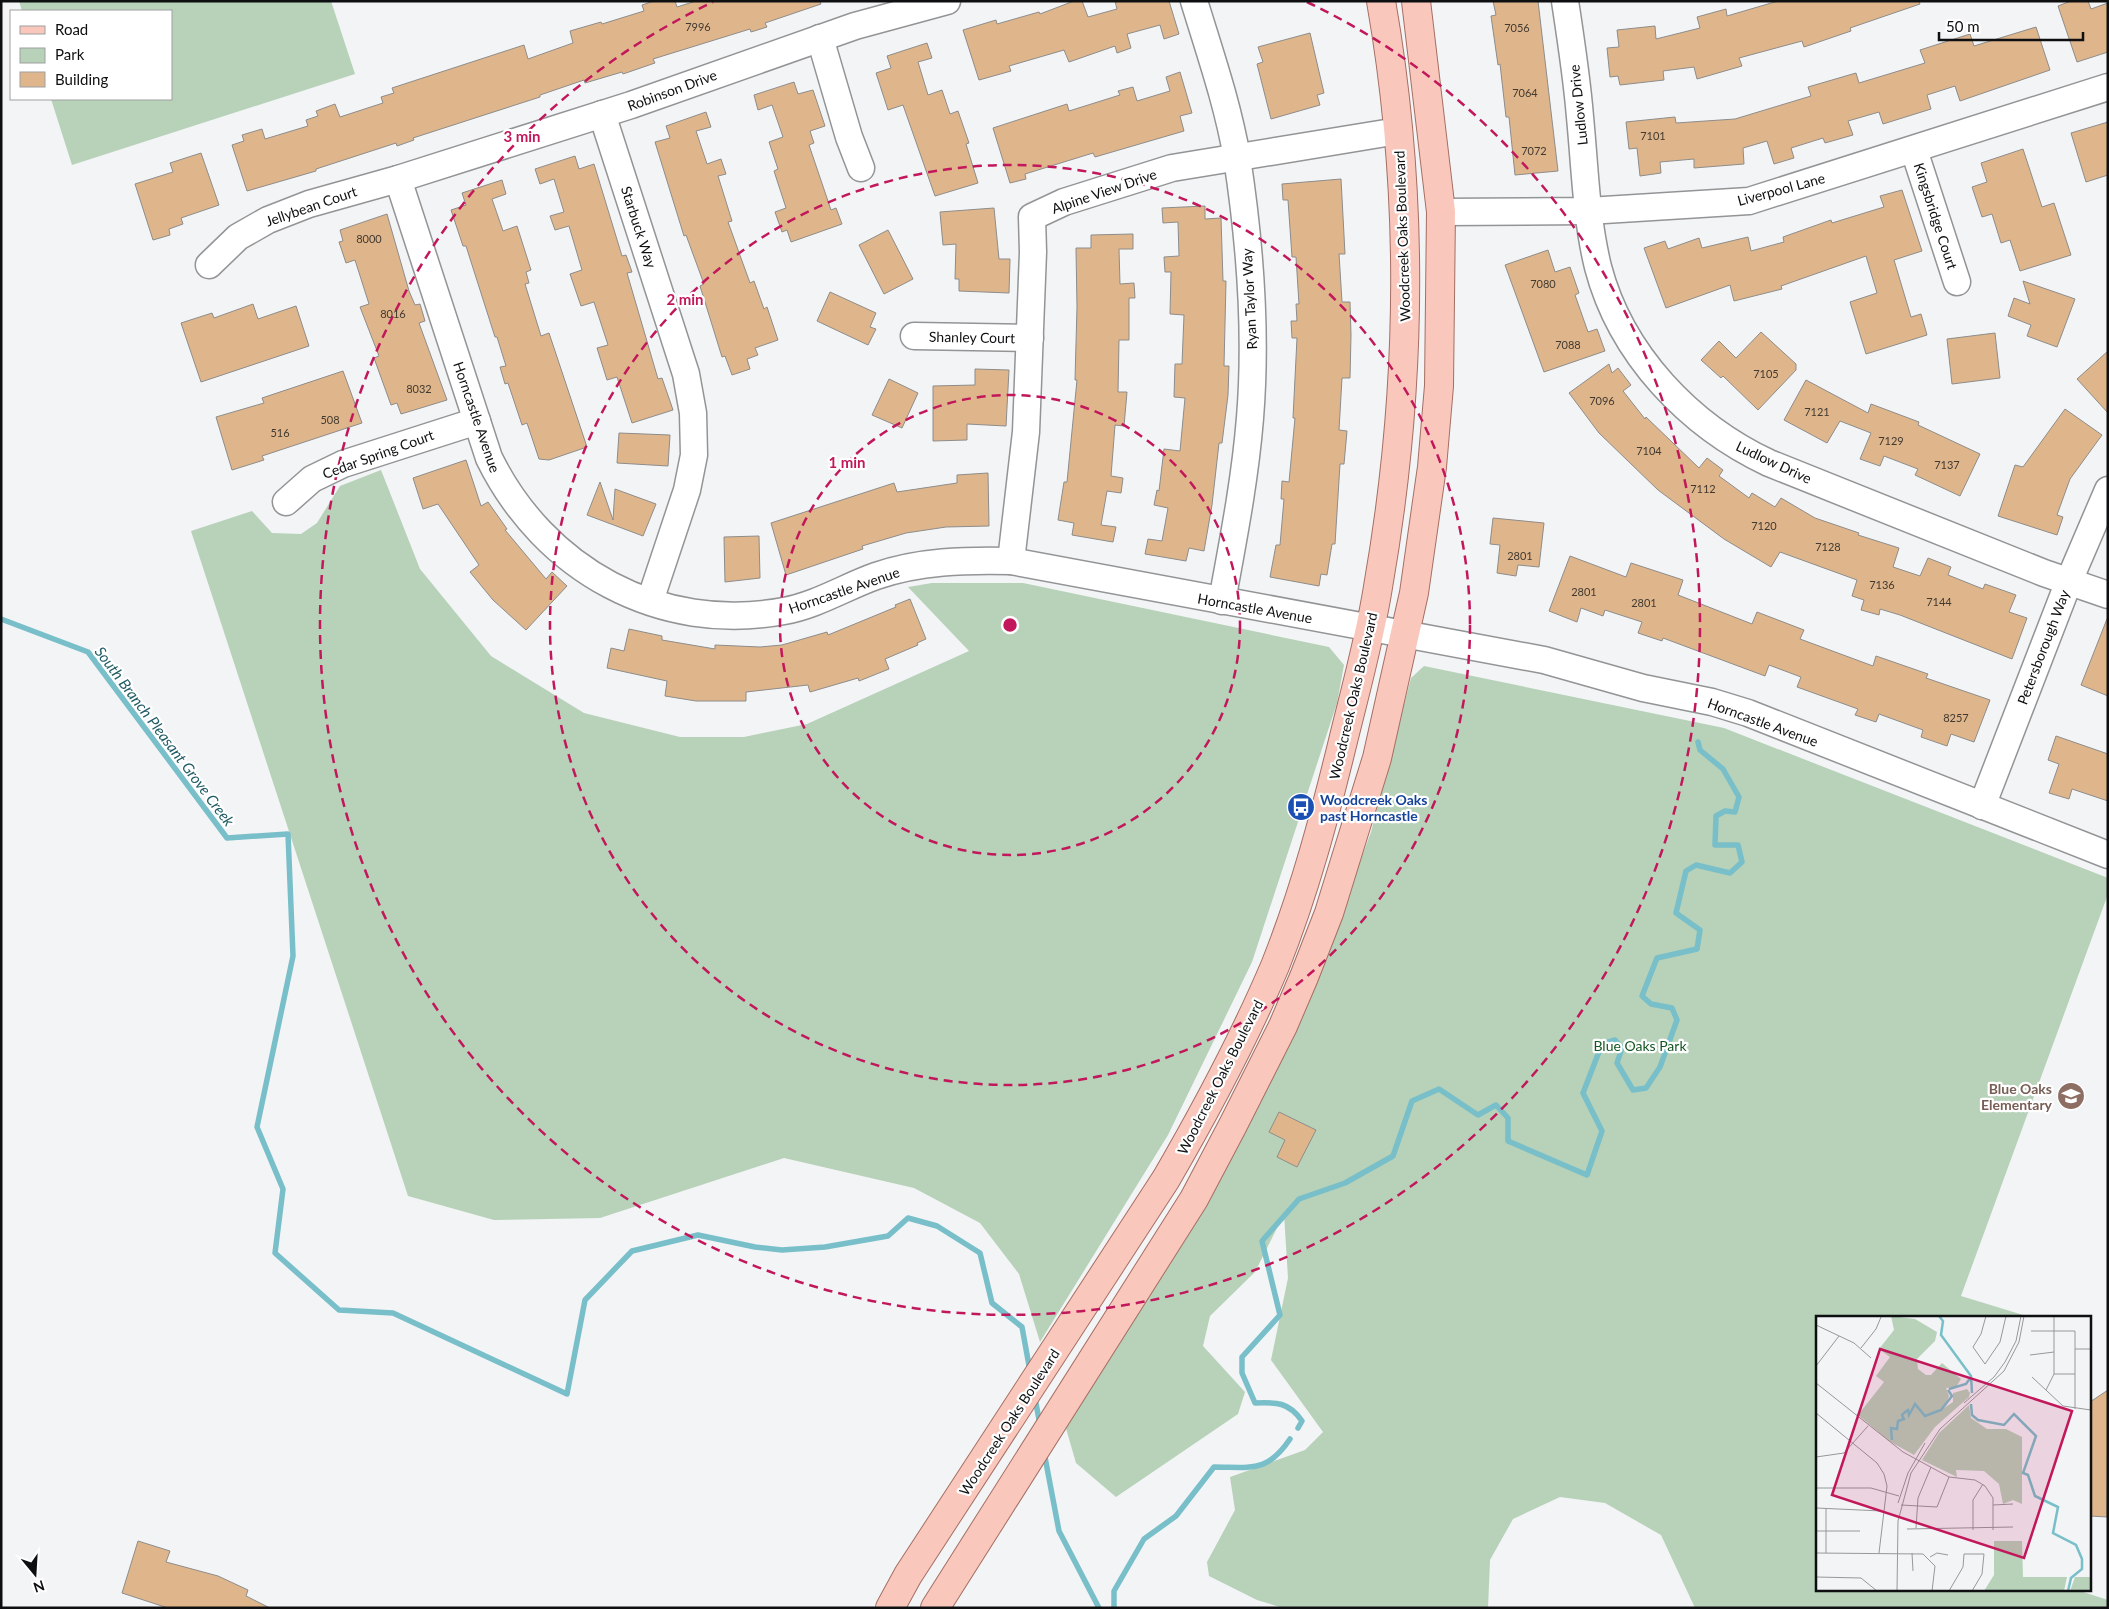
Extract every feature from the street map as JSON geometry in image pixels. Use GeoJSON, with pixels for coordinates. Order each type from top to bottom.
{"type":"FeatureCollection","features":[{"type":"Feature","properties":{"kind":"main road","name":"Woodcreek Oaks Boulevard"},"geometry":{"type":"LineString","coordinates":[[890,1608],[908,1574],[1072,1326],[1180,1154],[1235,1051],[1275,965],[1323,825],[1378,587],[1402,397],[1406,289],[1403,184],[1381,1]]}},
{"type":"Feature","properties":{"kind":"main road"},"geometry":{"type":"LineString","coordinates":[[935,1608],[1194,1199],[1283,1026],[1329,913],[1377,758],[1405,635],[1422,537],[1438,395],[1441,212],[1416,1]]}},
{"type":"Feature","properties":{"kind":"street","name":"Robinson Drive"},"geometry":{"type":"LineString","coordinates":[[398,179],[602,114],[820,38],[947,1]]}},
{"type":"Feature","properties":{"kind":"street","name":"Ryan Taylor Way"},"geometry":{"type":"LineString","coordinates":[[1194,1],[1218,78],[1236,157],[1248,252],[1253,328],[1250,418],[1241,494],[1222,601]]}},
{"type":"Feature","properties":{"kind":"street","name":"Ludlow Drive"},"geometry":{"type":"LineString","coordinates":[[1565,1],[1580,116],[1588,211],[1599,269],[1626,332],[1662,384],[1711,430],[1769,464],[2108,595]]}},
{"type":"Feature","properties":{"kind":"street"},"geometry":{"type":"LineString","coordinates":[[820,38],[861,168]]}},
{"type":"Feature","properties":{"kind":"street","name":"Liverpool Lane"},"geometry":{"type":"LineString","coordinates":[[1441,212],[1588,211],[1749,201],[2108,87]]}},
{"type":"Feature","properties":{"kind":"street","name":"Starbuck Way"},"geometry":{"type":"LineString","coordinates":[[602,114],[686,374],[693,413],[694,455],[687,490],[650,601]]}},
{"type":"Feature","properties":{"kind":"street","name":"Alpine View Drive"},"geometry":{"type":"LineString","coordinates":[[1011,561],[1026,432],[1032,217],[1064,202],[1172,168],[1398,131]]}},
{"type":"Feature","properties":{"kind":"street","name":"Kingsbridge Court"},"geometry":{"type":"LineString","coordinates":[[1914,150],[1957,282]]}},
{"type":"Feature","properties":{"kind":"street","name":"Jellybean Court"},"geometry":{"type":"LineString","coordinates":[[209,265],[238,237],[268,220],[308,204],[398,179]]}},
{"type":"Feature","properties":{"kind":"street","name":"Horncastle Avenue"},"geometry":{"type":"LineString","coordinates":[[398,179],[489,458],[504,488],[546,539],[566,558],[592,576],[620,591],[676,610],[739,617],[786,610],[832,596],[876,576],[927,564],[1011,561],[1544,660],[1643,688],[1712,702],[1748,713],[2108,855]]}},
{"type":"Feature","properties":{"kind":"street","name":"Shanley Court"},"geometry":{"type":"LineString","coordinates":[[914,336],[1030,338]]}},
{"type":"Feature","properties":{"kind":"street","name":"Cedar Spring Court"},"geometry":{"type":"LineString","coordinates":[[286,502],[312,479],[343,464],[477,420]]}},
{"type":"Feature","properties":{"kind":"street","name":"Petersborough Way"},"geometry":{"type":"LineString","coordinates":[[1982,806],[2069,581],[2108,490]]}},
{"type":"Feature","properties":{"kind":"green space"},"geometry":{"type":"Polygon","coordinates":[[[19,1],[331,1],[355,74],[72,165],[51,100],[172,100],[172,10],[22,10],[19,1]]]}},
{"type":"Feature","properties":{"kind":"green space"},"geometry":{"type":"Polygon","coordinates":[[[381,470],[420,569],[491,656],[584,713],[680,737],[744,737],[807,724],[969,651],[908,587],[932,583],[1023,583],[1329,647],[1344,665],[1337,703],[1252,962],[1168,1135],[1040,1342],[1019,1274],[980,1223],[914,1188],[784,1158],[600,1218],[494,1220],[408,1196],[191,531],[252,511],[272,533],[301,534],[317,523],[340,486],[381,470]]]}},
{"type":"Feature","properties":{"kind":"green space","name":"Blue Oaks Park"},"geometry":{"type":"Polygon","coordinates":[[[1424,666],[1724,728],[2108,878],[2108,894],[1961,1296],[2026,1316],[1816,1316],[1816,1592],[2083,1592],[2108,1600],[2108,1608],[1695,1608],[1661,1535],[1605,1503],[1560,1497],[1513,1519],[1490,1560],[1488,1608],[1283,1608],[1257,1600],[1209,1576],[1207,1562],[1235,1510],[1230,1477],[1305,1450],[1323,1432],[1271,1360],[1288,1278],[1284,1214],[1255,1272],[1210,1316],[1203,1346],[1245,1392],[1238,1414],[1116,1497],[1076,1463],[1065,1425],[1305,1009],[1371,832],[1411,678],[1424,666]]]}},
{"type":"Feature","properties":{"kind":"building"},"geometry":{"type":"Polygon","coordinates":[[[654,1],[675,1],[677,7],[696,1],[820,1],[821,4],[765,23],[767,27],[751,32],[750,29],[653,59],[655,63],[623,74],[622,72],[585,83],[584,80],[540,95],[540,97],[413,138],[414,140],[397,146],[396,143],[316,169],[316,171],[247,191],[232,145],[244,141],[242,135],[262,129],[265,139],[308,126],[306,120],[318,116],[316,111],[335,104],[340,117],[383,103],[381,97],[394,93],[392,88],[524,45],[528,59],[573,43],[570,31],[601,22],[602,24],[644,11],[642,5],[654,1]]]}},
{"type":"Feature","properties":{"kind":"building"},"geometry":{"type":"Polygon","coordinates":[[[1074,1],[1082,1],[1088,17],[1117,9],[1115,1],[1169,1],[1179,34],[1164,39],[1160,25],[1127,34],[1131,48],[1117,53],[1115,46],[1069,62],[1064,50],[1009,66],[1011,71],[979,80],[963,30],[996,20],[997,24],[1039,12],[1040,14],[1074,1]]]}},
{"type":"Feature","properties":{"kind":"building"},"geometry":{"type":"Polygon","coordinates":[[[1493,1],[1538,1],[1558,171],[1515,175],[1509,117],[1506,117],[1500,64],[1498,65],[1491,16],[1496,15],[1493,1]]]}},
{"type":"Feature","properties":{"kind":"building"},"geometry":{"type":"Polygon","coordinates":[[[1778,1],[1919,1],[1920,4],[1850,28],[1851,31],[1804,47],[1802,41],[1739,58],[1742,66],[1697,79],[1694,67],[1663,71],[1664,80],[1620,85],[1618,76],[1610,77],[1607,48],[1619,47],[1617,30],[1655,26],[1656,39],[1700,28],[1697,17],[1726,9],[1727,16],[1778,1]]]}},
{"type":"Feature","properties":{"kind":"building"},"geometry":{"type":"Polygon","coordinates":[[[2071,1],[2088,1],[2091,9],[2108,3],[2108,52],[2077,62],[2058,6],[2071,1]]]}},
{"type":"Feature","properties":{"kind":"building"},"geometry":{"type":"Polygon","coordinates":[[[2036,27],[2050,70],[1960,101],[1955,86],[1927,95],[1931,109],[1883,124],[1879,112],[1848,121],[1853,135],[1825,143],[1823,138],[1791,148],[1794,158],[1774,164],[1767,141],[1743,148],[1744,164],[1694,168],[1694,159],[1660,162],[1661,173],[1640,176],[1637,148],[1629,149],[1626,122],[1675,117],[1676,123],[1735,119],[1811,96],[1808,87],[1856,73],[1859,83],[1925,63],[1920,50],[1970,34],[1974,46],[2036,27]]]}},
{"type":"Feature","properties":{"kind":"building"},"geometry":{"type":"Polygon","coordinates":[[[1310,33],[1324,93],[1317,95],[1320,105],[1271,119],[1257,64],[1263,62],[1258,47],[1310,33]]]}},
{"type":"Feature","properties":{"kind":"building"},"geometry":{"type":"Polygon","coordinates":[[[927,43],[932,58],[918,62],[928,95],[942,90],[950,114],[958,111],[969,143],[966,144],[978,183],[935,196],[903,105],[888,110],[876,73],[891,68],[887,56],[927,43]]]}},
{"type":"Feature","properties":{"kind":"building"},"geometry":{"type":"Polygon","coordinates":[[[1180,72],[1192,113],[1180,116],[1184,131],[1095,157],[1093,153],[1025,174],[1026,179],[1010,183],[993,128],[1067,104],[1069,111],[1120,95],[1118,91],[1133,87],[1137,101],[1170,91],[1166,77],[1180,72]]]}},
{"type":"Feature","properties":{"kind":"building"},"geometry":{"type":"Polygon","coordinates":[[[794,82],[798,94],[813,90],[825,126],[810,131],[814,143],[809,145],[831,210],[836,208],[842,224],[791,242],[787,230],[782,232],[775,212],[786,208],[774,171],[778,169],[769,142],[783,137],[772,105],[758,110],[754,95],[794,82]]]}},
{"type":"Feature","properties":{"kind":"building"},"geometry":{"type":"Polygon","coordinates":[[[706,112],[711,127],[696,131],[707,164],[721,159],[726,174],[718,176],[732,221],[728,222],[750,283],[754,281],[764,309],[767,307],[778,340],[755,348],[758,355],[747,359],[750,369],[732,375],[725,356],[722,357],[700,286],[704,284],[686,235],[684,236],[655,142],[670,138],[666,126],[706,112]]]}},
{"type":"Feature","properties":{"kind":"building"},"geometry":{"type":"Polygon","coordinates":[[[2108,122],[2108,175],[2086,182],[2071,133],[2108,122]]]}},
{"type":"Feature","properties":{"kind":"building"},"geometry":{"type":"Polygon","coordinates":[[[2023,149],[2042,207],[2054,203],[2071,255],[2020,271],[2010,240],[2001,243],[1992,214],[1982,217],[1972,187],[1987,182],[1981,163],[2023,149]]]}},
{"type":"Feature","properties":{"kind":"building"},"geometry":{"type":"Polygon","coordinates":[[[201,153],[219,205],[181,218],[183,224],[169,229],[170,235],[153,240],[135,184],[173,172],[170,163],[201,153]]]}},
{"type":"Feature","properties":{"kind":"building"},"geometry":{"type":"Polygon","coordinates":[[[575,156],[579,169],[594,164],[622,256],[626,255],[632,272],[627,273],[658,379],[662,378],[673,410],[632,423],[617,377],[607,380],[597,348],[608,345],[594,302],[581,306],[570,274],[582,270],[569,226],[555,230],[550,216],[564,212],[554,179],[540,184],[535,169],[575,156]]]}},
{"type":"Feature","properties":{"kind":"building"},"geometry":{"type":"Polygon","coordinates":[[[1341,179],[1345,254],[1339,254],[1342,302],[1350,302],[1350,378],[1342,378],[1339,430],[1347,431],[1344,464],[1340,464],[1335,544],[1332,544],[1327,575],[1321,574],[1319,586],[1270,577],[1276,545],[1280,545],[1284,499],[1281,499],[1282,481],[1289,482],[1295,418],[1293,418],[1297,338],[1292,338],[1291,321],[1297,321],[1296,304],[1299,304],[1296,257],[1292,257],[1288,200],[1283,200],[1282,184],[1341,179]]]}},
{"type":"Feature","properties":{"kind":"building"},"geometry":{"type":"Polygon","coordinates":[[[502,180],[506,194],[492,199],[503,231],[517,226],[531,270],[526,272],[529,283],[525,284],[541,336],[549,333],[587,447],[549,460],[539,459],[527,423],[522,425],[508,383],[505,384],[500,367],[506,366],[497,337],[495,337],[466,246],[463,246],[451,210],[466,205],[462,193],[502,180]]]}},
{"type":"Feature","properties":{"kind":"building"},"geometry":{"type":"Polygon","coordinates":[[[1902,190],[1922,251],[1894,260],[1911,317],[1921,314],[1927,335],[1866,354],[1850,302],[1877,293],[1866,256],[1781,286],[1782,289],[1734,301],[1730,285],[1666,308],[1644,248],[1665,241],[1668,249],[1699,238],[1702,248],[1748,237],[1751,251],[1784,242],[1783,237],[1831,220],[1832,223],[1884,207],[1880,196],[1902,190]]]}},
{"type":"Feature","properties":{"kind":"building"},"geometry":{"type":"Polygon","coordinates":[[[1205,206],[1205,219],[1221,218],[1223,281],[1226,281],[1224,366],[1229,366],[1228,395],[1222,443],[1219,443],[1212,505],[1204,551],[1189,548],[1186,561],[1145,554],[1148,539],[1162,541],[1168,508],[1154,505],[1157,490],[1159,491],[1164,449],[1180,451],[1185,398],[1174,397],[1175,364],[1182,364],[1184,315],[1170,314],[1171,272],[1165,272],[1164,257],[1179,256],[1178,222],[1163,223],[1162,208],[1205,206]]]}},
{"type":"Feature","properties":{"kind":"building"},"geometry":{"type":"Polygon","coordinates":[[[994,208],[999,259],[1010,259],[1009,293],[959,291],[959,279],[955,279],[956,244],[943,245],[940,212],[994,208]]]}},
{"type":"Feature","properties":{"kind":"building"},"geometry":{"type":"Polygon","coordinates":[[[387,214],[409,291],[415,305],[420,304],[425,321],[419,323],[447,400],[401,414],[397,403],[391,405],[374,358],[379,356],[360,307],[369,304],[355,260],[346,263],[339,242],[343,241],[340,230],[387,214]]]}},
{"type":"Feature","properties":{"kind":"building"},"geometry":{"type":"Polygon","coordinates":[[[888,230],[913,279],[884,294],[859,245],[888,230]]]}},
{"type":"Feature","properties":{"kind":"building"},"geometry":{"type":"Polygon","coordinates":[[[1133,234],[1133,249],[1119,249],[1120,284],[1134,283],[1135,298],[1129,298],[1129,340],[1119,340],[1118,392],[1127,392],[1124,426],[1115,425],[1111,476],[1123,478],[1121,493],[1107,491],[1101,525],[1116,527],[1113,542],[1072,535],[1074,523],[1058,520],[1064,482],[1067,482],[1077,380],[1075,380],[1076,248],[1091,248],[1091,235],[1133,234]]]}},
{"type":"Feature","properties":{"kind":"building"},"geometry":{"type":"Polygon","coordinates":[[[1548,250],[1555,272],[1570,267],[1579,293],[1575,295],[1588,332],[1597,329],[1605,351],[1544,372],[1505,265],[1548,250]]]}},
{"type":"Feature","properties":{"kind":"building"},"geometry":{"type":"Polygon","coordinates":[[[2023,281],[2075,299],[2057,347],[2027,336],[2031,325],[2008,316],[2014,298],[2030,304],[2023,281]]]}},
{"type":"Feature","properties":{"kind":"building"},"geometry":{"type":"Polygon","coordinates":[[[830,292],[876,313],[870,327],[876,329],[868,345],[817,321],[830,292]]]}},
{"type":"Feature","properties":{"kind":"building"},"geometry":{"type":"Polygon","coordinates":[[[253,304],[258,319],[296,306],[309,346],[201,382],[181,323],[212,313],[214,318],[253,304]]]}},
{"type":"Feature","properties":{"kind":"building"},"geometry":{"type":"Polygon","coordinates":[[[1761,332],[1796,364],[1796,370],[1758,410],[1723,376],[1721,378],[1701,360],[1719,341],[1736,358],[1761,332]]]}},
{"type":"Feature","properties":{"kind":"building"},"geometry":{"type":"Polygon","coordinates":[[[1995,333],[2000,378],[1952,384],[1947,339],[1995,333]]]}},
{"type":"Feature","properties":{"kind":"building"},"geometry":{"type":"Polygon","coordinates":[[[2108,351],[2108,413],[2077,379],[2108,351]]]}},
{"type":"Feature","properties":{"kind":"building"},"geometry":{"type":"Polygon","coordinates":[[[1609,364],[1612,373],[1618,368],[1631,385],[1623,391],[1645,419],[1646,417],[1699,468],[1707,458],[1723,470],[1719,476],[1749,498],[1752,493],[1775,507],[1781,498],[1815,518],[1859,533],[1858,535],[1899,548],[1893,567],[1920,576],[1928,558],[1951,567],[1948,575],[1983,589],[1985,584],[2016,595],[2009,612],[2027,618],[2012,659],[1900,615],[1880,609],[1879,615],[1861,610],[1864,600],[1852,596],[1857,580],[1780,552],[1771,567],[1724,539],[1658,490],[1599,433],[1569,393],[1609,364]]]}},
{"type":"Feature","properties":{"kind":"building"},"geometry":{"type":"Polygon","coordinates":[[[975,369],[1009,370],[1006,426],[967,424],[967,440],[933,441],[933,386],[975,385],[975,369]]]}},
{"type":"Feature","properties":{"kind":"building"},"geometry":{"type":"Polygon","coordinates":[[[343,371],[362,423],[262,456],[264,460],[232,470],[216,417],[264,403],[262,398],[343,371]]]}},
{"type":"Feature","properties":{"kind":"building"},"geometry":{"type":"Polygon","coordinates":[[[889,379],[918,393],[902,428],[872,415],[889,379]]]}},
{"type":"Feature","properties":{"kind":"building"},"geometry":{"type":"Polygon","coordinates":[[[1806,380],[1868,413],[1871,404],[1919,422],[1918,425],[1980,454],[1960,496],[1915,475],[1918,469],[1884,456],[1880,466],[1860,459],[1871,433],[1840,421],[1827,443],[1784,420],[1806,380]]]}},
{"type":"Feature","properties":{"kind":"building"},"geometry":{"type":"Polygon","coordinates":[[[2065,409],[2102,435],[2070,479],[2057,515],[2063,517],[2057,535],[1998,516],[2015,465],[2023,467],[2065,409]]]}},
{"type":"Feature","properties":{"kind":"building"},"geometry":{"type":"Polygon","coordinates":[[[619,433],[670,435],[668,466],[617,463],[619,433]]]}},
{"type":"Feature","properties":{"kind":"building"},"geometry":{"type":"Polygon","coordinates":[[[466,460],[481,506],[488,502],[507,529],[505,530],[546,579],[552,572],[567,586],[526,630],[493,600],[470,572],[479,565],[438,504],[423,509],[413,478],[466,460]]]}},
{"type":"Feature","properties":{"kind":"building"},"geometry":{"type":"Polygon","coordinates":[[[988,473],[989,526],[946,527],[906,533],[862,546],[863,549],[786,575],[771,523],[894,483],[897,492],[957,483],[957,475],[988,473]]]}},
{"type":"Feature","properties":{"kind":"building"},"geometry":{"type":"Polygon","coordinates":[[[600,482],[613,520],[615,489],[656,504],[643,536],[587,515],[600,482]]]}},
{"type":"Feature","properties":{"kind":"building"},"geometry":{"type":"Polygon","coordinates":[[[1493,518],[1544,523],[1539,567],[1518,565],[1516,576],[1497,573],[1500,545],[1490,544],[1493,518]]]}},
{"type":"Feature","properties":{"kind":"building"},"geometry":{"type":"Polygon","coordinates":[[[759,536],[760,578],[725,582],[724,537],[759,536]]]}},
{"type":"Feature","properties":{"kind":"building"},"geometry":{"type":"Polygon","coordinates":[[[1570,556],[1626,577],[1631,563],[1683,580],[1678,595],[1752,624],[1757,612],[1804,630],[1800,639],[1873,666],[1876,656],[1928,674],[1926,678],[1990,700],[1974,742],[1951,734],[1947,746],[1921,737],[1923,730],[1879,714],[1876,722],[1855,715],[1858,709],[1797,687],[1801,677],[1769,665],[1765,676],[1663,638],[1662,641],[1638,633],[1642,622],[1605,610],[1603,616],[1581,608],[1577,622],[1549,611],[1570,556]]]}},
{"type":"Feature","properties":{"kind":"building"},"geometry":{"type":"Polygon","coordinates":[[[910,599],[926,639],[917,643],[918,645],[885,659],[889,669],[859,681],[858,678],[810,692],[808,685],[746,692],[746,701],[696,701],[665,696],[667,681],[607,668],[611,648],[624,651],[629,629],[662,636],[662,640],[715,649],[715,645],[760,647],[782,645],[827,632],[828,635],[896,607],[895,605],[910,599]]]}},
{"type":"Feature","properties":{"kind":"building"},"geometry":{"type":"Polygon","coordinates":[[[2108,619],[2108,696],[2081,685],[2108,619]]]}},
{"type":"Feature","properties":{"kind":"building"},"geometry":{"type":"Polygon","coordinates":[[[2056,736],[2108,754],[2108,801],[2072,789],[2069,799],[2049,793],[2059,764],[2048,760],[2056,736]]]}},
{"type":"Feature","properties":{"kind":"building"},"geometry":{"type":"Polygon","coordinates":[[[1279,1112],[1316,1130],[1297,1167],[1277,1157],[1285,1140],[1269,1132],[1279,1112]]]}},
{"type":"Feature","properties":{"kind":"building"},"geometry":{"type":"Polygon","coordinates":[[[2108,1390],[2107,1517],[2092,1516],[2092,1401],[2108,1390]]]}},
{"type":"Feature","properties":{"kind":"building"},"geometry":{"type":"Polygon","coordinates":[[[138,1541],[170,1551],[166,1562],[218,1576],[248,1590],[246,1596],[270,1608],[168,1608],[122,1593],[138,1541]]]}},
{"type":"Feature","properties":{"kind":"waterway","name":"South Branch Pleasant Grove Creek"},"geometry":{"type":"LineString","coordinates":[[1,619],[88,652],[227,838],[288,834],[293,956],[257,1127],[283,1189],[275,1253],[339,1310],[393,1313],[567,1394],[585,1300],[632,1251],[698,1235],[755,1247],[782,1250],[825,1247],[888,1236],[908,1218],[937,1226],[980,1253],[992,1303],[1022,1327],[1030,1371]]}},
{"type":"Feature","properties":{"kind":"waterway"},"geometry":{"type":"LineString","coordinates":[[1298,1428],[1302,1421],[1292,1410],[1282,1404],[1255,1403],[1242,1373],[1242,1357],[1280,1315],[1262,1241],[1299,1199],[1345,1183],[1393,1156],[1412,1101],[1439,1089],[1478,1115],[1496,1105],[1508,1118],[1508,1141],[1587,1175],[1602,1131],[1583,1093],[1602,1044],[1615,1040],[1622,1048],[1617,1063],[1633,1090],[1646,1088],[1660,1067],[1677,1020],[1672,1008],[1651,1004],[1642,996],[1657,958],[1697,949],[1700,930],[1676,913],[1686,871],[1696,865],[1730,873],[1742,862],[1738,845],[1715,845],[1716,816],[1725,811],[1735,812],[1739,797],[1723,769],[1700,750],[1698,742]]}},
{"type":"Feature","properties":{"kind":"waterway","name":"South Branch Pleasant Grove Creek"},"geometry":{"type":"LineString","coordinates":[[1035,1398],[1040,1425]]}},
{"type":"Feature","properties":{"kind":"waterway"},"geometry":{"type":"LineString","coordinates":[[1114,1608],[1114,1591],[1144,1539],[1176,1516],[1214,1467],[1258,1466],[1274,1458],[1290,1439]]}},
{"type":"Feature","properties":{"kind":"waterway","name":"South Branch Pleasant Grove Creek"},"geometry":{"type":"LineString","coordinates":[[1044,1452],[1059,1531],[1099,1608]]}},
{"type":"Feature","properties":{"kind":"place","name":"Woodcreek Oaks past Horncastle"},"geometry":{"type":"Point","coordinates":[1301,807]}},
{"type":"Feature","properties":{"kind":"place","name":"Blue Oaks Elementary"},"geometry":{"type":"Point","coordinates":[2071,1096]}}]}
